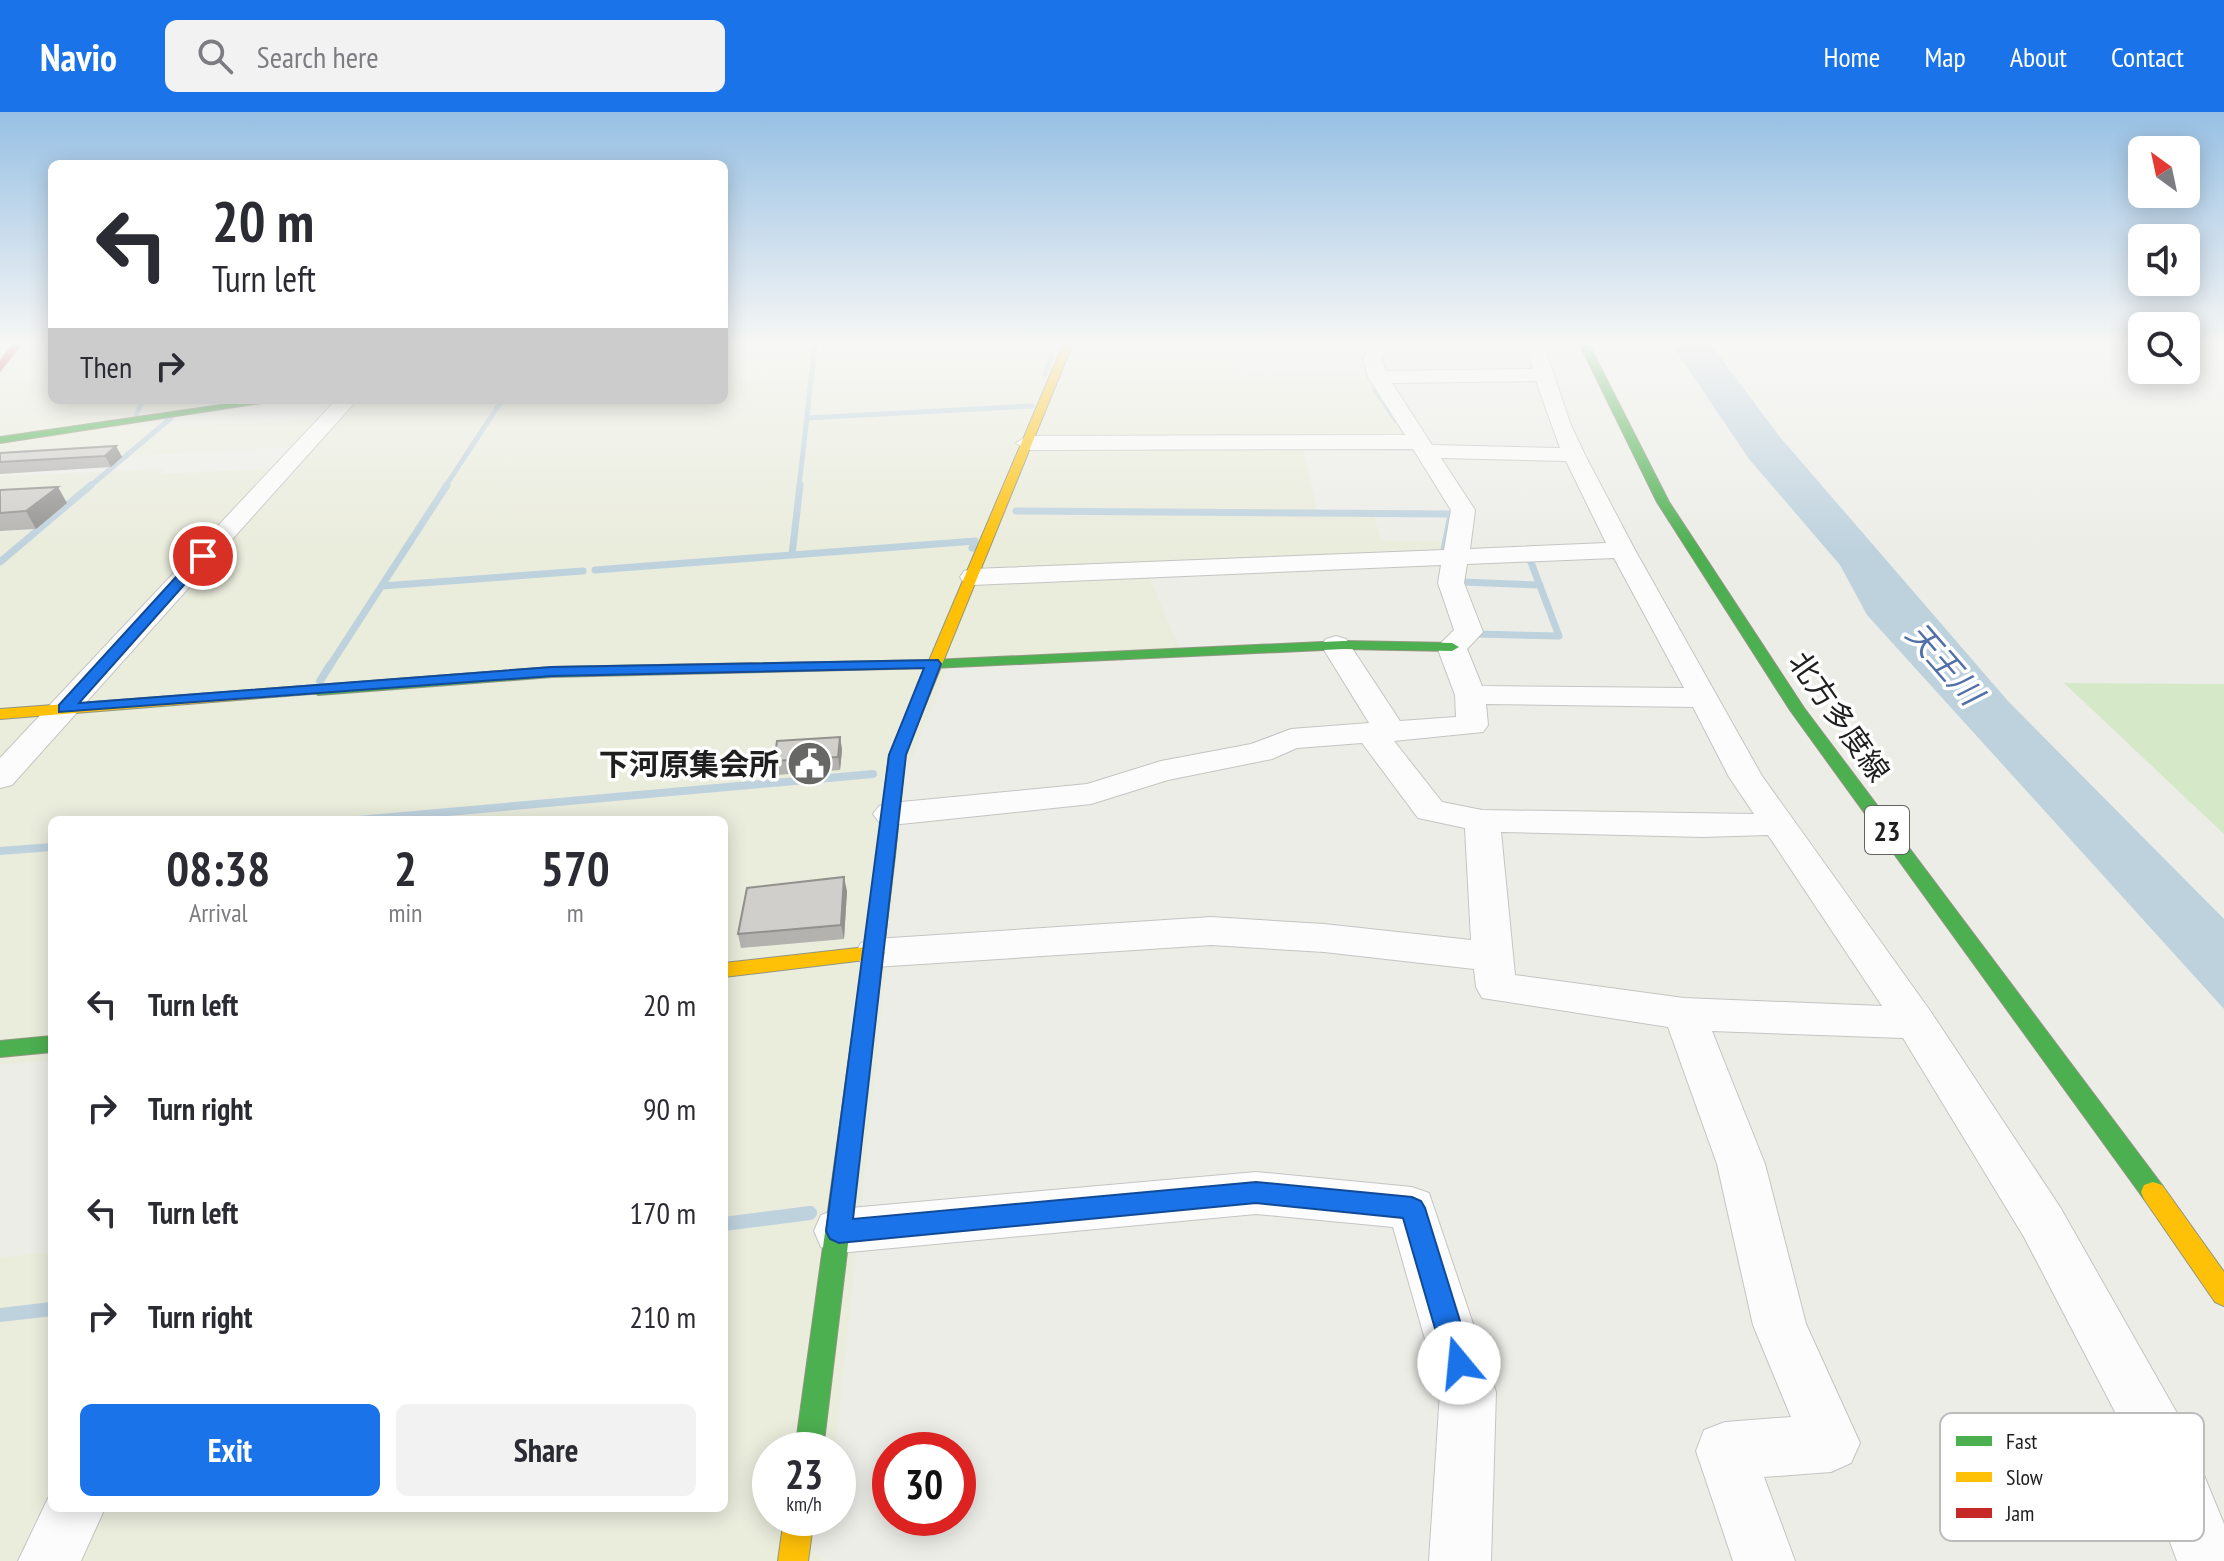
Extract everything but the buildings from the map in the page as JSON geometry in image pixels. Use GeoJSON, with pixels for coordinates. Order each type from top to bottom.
{"type":"FeatureCollection","features":[{"type":"Feature","properties":{"kind":"street"},"geometry":{"type":"LineString","coordinates":[[0,440],[189,413]]}},
{"type":"Feature","properties":{"kind":"street"},"geometry":{"type":"LineString","coordinates":[[0,778],[335,413]]}},
{"type":"Feature","properties":{"kind":"street"},"geometry":{"type":"LineString","coordinates":[[811,1432],[875,953],[897,755],[1040,413]]}},
{"type":"Feature","properties":{"kind":"street"},"geometry":{"type":"LineString","coordinates":[[0,714],[552,672],[933,664],[1336,645],[1452,647],[1469,632],[1451,583],[1463,510],[1400,413]]}},
{"type":"Feature","properties":{"kind":"street"},"geometry":{"type":"LineString","coordinates":[[1558,413],[1574,455],[1622,550],[1746,777],[1916,1023],[2042,1222],[2146,1413]]}},
{"type":"Feature","properties":{"kind":"street","name":"北方多度線"},"geometry":{"type":"LineString","coordinates":[[1618,413],[1663,502],[1798,710],[2097,1113],[2224,1294]]}},
{"type":"Feature","properties":{"kind":"street"},"geometry":{"type":"LineString","coordinates":[[1027,443],[1421,447],[1574,455]]}},
{"type":"Feature","properties":{"kind":"street"},"geometry":{"type":"LineString","coordinates":[[973,577],[1622,550]]}},
{"type":"Feature","properties":{"kind":"street"},"geometry":{"type":"LineString","coordinates":[[1336,645],[1380,732],[1430,810],[1482,821],[1702,826],[1780,824]]}},
{"type":"Feature","properties":{"kind":"street"},"geometry":{"type":"LineString","coordinates":[[891,814],[1091,794],[1161,771],[1260,752],[1291,739],[1472,725],[1470,695],[1452,647]]}},
{"type":"Feature","properties":{"kind":"street"},"geometry":{"type":"LineString","coordinates":[[1470,695],[1702,698]]}},
{"type":"Feature","properties":{"kind":"street"},"geometry":{"type":"LineString","coordinates":[[1482,821],[1497,987],[1684,1014],[1916,1023]]}},
{"type":"Feature","properties":{"kind":"street"},"geometry":{"type":"LineString","coordinates":[[728,970],[875,953],[1211,931],[1324,938],[1492,957]]}},
{"type":"Feature","properties":{"kind":"street"},"geometry":{"type":"LineString","coordinates":[[1684,1014],[1741,1164],[1780,1325],[1831,1443],[1725,1451],[1764,1561]]}},
{"type":"Feature","properties":{"kind":"street"},"geometry":{"type":"LineString","coordinates":[[0,1049],[48,1044]]}},
{"type":"Feature","properties":{"kind":"street"},"geometry":{"type":"LineString","coordinates":[[839,1231],[1256,1193],[1412,1208],[1468,1392],[1460,1561]]}},
{"type":"Feature","properties":{"kind":"street"},"geometry":{"type":"LineString","coordinates":[[49,1561],[73,1512]]}},
{"type":"Feature","properties":{"kind":"street"},"geometry":{"type":"LineString","coordinates":[[793,1561],[796,1536]]}},
{"type":"Feature","properties":{"kind":"street"},"geometry":{"type":"LineString","coordinates":[[2200,1541],[2208,1561]]}},
{"type":"Feature","properties":{"kind":"green space"},"geometry":{"type":"Polygon","coordinates":[[[0,413],[169,413],[0,437],[0,413]]]}},
{"type":"Feature","properties":{"kind":"green space"},"geometry":{"type":"Polygon","coordinates":[[[346,413],[1393,413],[1412,443],[1302,443],[1317,511],[1372,512],[1382,541],[1453,541],[1450,551],[1144,566],[1180,649],[950,660],[907,772],[837,1432],[752,1432],[752,1536],[792,1536],[823,1561],[0,1561],[0,1258],[48,1252],[48,1512],[728,1512],[728,816],[48,816],[48,1060],[0,1065],[0,532],[45,529],[75,504],[0,507],[0,477],[164,468],[160,474],[295,467],[312,446],[0,463],[0,443],[163,419],[153,428],[341,418],[346,413]]]}},
{"type":"Feature","properties":{"kind":"green space"},"geometry":{"type":"Polygon","coordinates":[[[2064,683],[2224,684],[2224,834],[2064,683]]]}},
{"type":"Feature","properties":{"kind":"water","name":"天王川"},"geometry":{"type":"Polygon","coordinates":[[[1718,413],[1762,413],[2008,701],[2224,919],[2224,1009],[1867,615],[1840,565],[1749,459],[1718,413]]]}},
{"type":"Feature","properties":{"kind":"waterway"},"geometry":{"type":"LineString","coordinates":[[445,487],[494,413]]}},
{"type":"Feature","properties":{"kind":"waterway"},"geometry":{"type":"LineString","coordinates":[[799,487],[807,413]]}},
{"type":"Feature","properties":{"kind":"waterway"},"geometry":{"type":"LineString","coordinates":[[807,418],[908,413]]}},
{"type":"Feature","properties":{"kind":"waterway"},"geometry":{"type":"LineString","coordinates":[[1391,413],[1396,420]]}},
{"type":"Feature","properties":{"kind":"waterway"},"geometry":{"type":"LineString","coordinates":[[89,487],[171,418]]}},
{"type":"Feature","properties":{"kind":"waterway"},"geometry":{"type":"LineString","coordinates":[[0,562],[91,485]]}},
{"type":"Feature","properties":{"kind":"waterway"},"geometry":{"type":"LineString","coordinates":[[329,667],[447,485]]}},
{"type":"Feature","properties":{"kind":"waterway"},"geometry":{"type":"LineString","coordinates":[[792,555],[800,485]]}},
{"type":"Feature","properties":{"kind":"waterway"},"geometry":{"type":"LineString","coordinates":[[1016,511],[1451,514],[1444,550]]}},
{"type":"Feature","properties":{"kind":"waterway"},"geometry":{"type":"LineString","coordinates":[[792,555],[975,541],[972,548]]}},
{"type":"Feature","properties":{"kind":"waterway"},"geometry":{"type":"LineString","coordinates":[[595,570],[792,555]]}},
{"type":"Feature","properties":{"kind":"waterway"},"geometry":{"type":"LineString","coordinates":[[1529,557],[1540,585]]}},
{"type":"Feature","properties":{"kind":"waterway"},"geometry":{"type":"LineString","coordinates":[[382,586],[583,571]]}},
{"type":"Feature","properties":{"kind":"waterway"},"geometry":{"type":"LineString","coordinates":[[1462,582],[1540,585]]}},
{"type":"Feature","properties":{"kind":"waterway"},"geometry":{"type":"LineString","coordinates":[[1476,634],[1559,636],[1540,585]]}},
{"type":"Feature","properties":{"kind":"waterway"},"geometry":{"type":"LineString","coordinates":[[320,681],[330,665]]}},
{"type":"Feature","properties":{"kind":"waterway"},"geometry":{"type":"LineString","coordinates":[[403,816],[873,774]]}},
{"type":"Feature","properties":{"kind":"waterway"},"geometry":{"type":"LineString","coordinates":[[0,851],[48,847]]}},
{"type":"Feature","properties":{"kind":"waterway"},"geometry":{"type":"LineString","coordinates":[[728,1223],[810,1213]]}},
{"type":"Feature","properties":{"kind":"waterway"},"geometry":{"type":"LineString","coordinates":[[0,1315],[48,1309]]}},
{"type":"Feature","properties":{"kind":"traffic: fast"},"geometry":{"type":"LineString","coordinates":[[0,440],[189,413]]}},
{"type":"Feature","properties":{"kind":"traffic: fast"},"geometry":{"type":"LineString","coordinates":[[1618,413],[1663,502],[1798,710],[2153,1192]]}},
{"type":"Feature","properties":{"kind":"traffic: fast"},"geometry":{"type":"LineString","coordinates":[[318,690],[552,672],[933,664],[1344,645],[1452,647]]}},
{"type":"Feature","properties":{"kind":"traffic: fast"},"geometry":{"type":"LineString","coordinates":[[811,1432],[886,856]]}},
{"type":"Feature","properties":{"kind":"traffic: fast"},"geometry":{"type":"LineString","coordinates":[[0,1049],[48,1044]]}},
{"type":"Feature","properties":{"kind":"traffic: slow"},"geometry":{"type":"LineString","coordinates":[[886,856],[897,755],[1040,413]]}},
{"type":"Feature","properties":{"kind":"traffic: slow"},"geometry":{"type":"LineString","coordinates":[[0,714],[318,690]]}},
{"type":"Feature","properties":{"kind":"traffic: slow"},"geometry":{"type":"LineString","coordinates":[[728,970],[875,953]]}},
{"type":"Feature","properties":{"kind":"traffic: slow"},"geometry":{"type":"LineString","coordinates":[[2153,1192],[2224,1294]]}},
{"type":"Feature","properties":{"kind":"traffic: slow"},"geometry":{"type":"LineString","coordinates":[[793,1561],[796,1536]]}},
{"type":"Feature","properties":{"kind":"place","name":"下河原集会所"},"geometry":{"type":"Point","coordinates":[810,763]}},
{"type":"Feature","properties":{"kind":"route"},"geometry":{"type":"LineString","coordinates":[[203,556],[65,709],[552,672],[933,664],[897,755],[839,1231],[1256,1193],[1412,1208],[1459,1363]]}}]}
